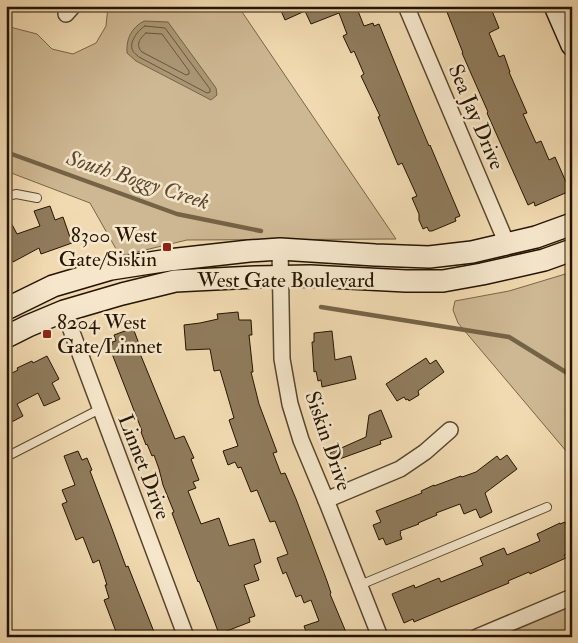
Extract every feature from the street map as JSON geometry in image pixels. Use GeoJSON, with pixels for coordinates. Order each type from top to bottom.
{"type":"FeatureCollection","features":[{"type":"Feature","properties":{"kind":"main road"},"geometry":{"type":"LineString","coordinates":[[555,6],[572,45]]}},
{"type":"Feature","properties":{"kind":"main road","name":"West Gate Boulevard"},"geometry":{"type":"LineString","coordinates":[[6,309],[53,286],[111,269],[169,260],[249,251],[280,250],[429,257],[472,252],[507,244],[536,237],[572,224]]}},
{"type":"Feature","properties":{"kind":"main road","name":"West Gate Boulevard"},"geometry":{"type":"LineString","coordinates":[[6,337],[64,311],[175,281],[310,276],[406,282],[444,281],[544,260],[572,250]]}},
{"type":"Feature","properties":{"kind":"street","name":"Sea Jay Drive"},"geometry":{"type":"LineString","coordinates":[[406,6],[507,244]]}},
{"type":"Feature","properties":{"kind":"street","name":"Siskin Drive"},"geometry":{"type":"LineString","coordinates":[[280,250],[282,359],[290,404],[301,440],[380,637]]}},
{"type":"Feature","properties":{"kind":"street","name":"Linnet Drive"},"geometry":{"type":"LineString","coordinates":[[64,311],[186,637]]}},
{"type":"Feature","properties":{"kind":"street"},"geometry":{"type":"LineString","coordinates":[[326,500],[400,469],[425,452],[450,430]]}},
{"type":"Feature","properties":{"kind":"street"},"geometry":{"type":"LineString","coordinates":[[477,637],[572,597]]}},
{"type":"Feature","properties":{"kind":"lane"},"geometry":{"type":"LineString","coordinates":[[6,196],[16,194],[37,198]]}},
{"type":"Feature","properties":{"kind":"lane"},"geometry":{"type":"LineString","coordinates":[[6,457],[100,409]]}},
{"type":"Feature","properties":{"kind":"lane"},"geometry":{"type":"LineString","coordinates":[[360,585],[547,507]]}},
{"type":"Feature","properties":{"kind":"shaded area"},"geometry":{"type":"Polygon","coordinates":[[[108,6],[238,6],[396,239],[187,240],[120,256],[90,203],[6,171],[6,26],[37,34],[52,49],[73,54],[96,43],[106,26],[108,6]]]}},
{"type":"Feature","properties":{"kind":"shaded area"},"geometry":{"type":"Polygon","coordinates":[[[572,272],[572,458],[458,323],[453,310],[455,301],[509,291],[572,272]]]}},
{"type":"Feature","properties":{"kind":"shaded area"},"geometry":{"type":"Polygon","coordinates":[[[572,604],[572,637],[496,637],[572,604]]]}},
{"type":"Feature","properties":{"kind":"water"},"geometry":{"type":"Polygon","coordinates":[[[144,21],[168,22],[216,88],[217,95],[211,100],[136,61],[127,53],[127,43],[130,34],[144,21]]]}},
{"type":"Feature","properties":{"kind":"building"},"geometry":{"type":"Polygon","coordinates":[[[279,6],[356,6],[364,26],[373,23],[374,26],[379,24],[460,216],[455,218],[456,221],[432,231],[429,231],[427,227],[423,229],[412,198],[417,196],[402,163],[398,165],[378,117],[380,116],[361,76],[364,74],[354,51],[351,53],[343,36],[347,34],[339,13],[311,24],[305,11],[285,20],[279,6]]]}},
{"type":"Feature","properties":{"kind":"building"},"geometry":{"type":"Polygon","coordinates":[[[448,6],[490,6],[499,28],[489,33],[499,57],[504,55],[509,72],[527,113],[523,114],[536,143],[541,141],[549,160],[555,157],[570,191],[535,206],[534,202],[528,205],[462,53],[447,12],[450,10],[448,6]]]}},
{"type":"Feature","properties":{"kind":"building"},"geometry":{"type":"Polygon","coordinates":[[[50,206],[55,220],[63,217],[72,243],[41,254],[39,248],[13,262],[12,260],[6,263],[6,213],[17,234],[40,226],[34,211],[50,206]]]}},
{"type":"Feature","properties":{"kind":"building"},"geometry":{"type":"Polygon","coordinates":[[[238,312],[239,320],[251,320],[252,335],[249,335],[253,372],[251,372],[259,404],[277,452],[273,453],[281,474],[285,473],[296,499],[327,581],[330,594],[348,637],[308,637],[304,626],[319,621],[311,600],[304,603],[301,595],[296,597],[286,572],[283,574],[277,558],[288,554],[275,521],[270,522],[257,490],[251,492],[241,467],[238,468],[235,462],[228,465],[223,451],[238,446],[229,420],[234,418],[220,370],[214,371],[210,349],[186,350],[184,325],[218,319],[217,314],[238,312]]]}},
{"type":"Feature","properties":{"kind":"building"},"geometry":{"type":"Polygon","coordinates":[[[133,328],[141,349],[139,351],[175,439],[184,436],[194,458],[191,459],[199,480],[193,482],[196,488],[188,491],[201,524],[219,518],[229,546],[254,539],[261,562],[254,565],[259,580],[244,585],[255,616],[249,618],[250,622],[219,634],[172,513],[174,512],[154,455],[152,456],[146,445],[109,346],[113,344],[112,342],[116,341],[114,335],[133,328]]]}},
{"type":"Feature","properties":{"kind":"building"},"geometry":{"type":"Polygon","coordinates":[[[332,331],[335,360],[351,356],[356,379],[322,387],[321,380],[318,381],[316,371],[314,372],[312,342],[314,342],[314,333],[332,331]]]}},
{"type":"Feature","properties":{"kind":"building"},"geometry":{"type":"Polygon","coordinates":[[[47,356],[59,379],[52,383],[60,399],[44,406],[38,393],[17,404],[23,416],[6,425],[6,376],[18,370],[17,368],[47,356]]]}},
{"type":"Feature","properties":{"kind":"building"},"geometry":{"type":"Polygon","coordinates":[[[426,358],[430,364],[436,360],[444,372],[418,391],[419,395],[409,401],[404,397],[397,401],[386,384],[426,358]]]}},
{"type":"Feature","properties":{"kind":"building"},"geometry":{"type":"Polygon","coordinates":[[[381,410],[392,437],[380,441],[381,444],[334,461],[330,453],[366,437],[369,415],[381,410]]]}},
{"type":"Feature","properties":{"kind":"building"},"geometry":{"type":"Polygon","coordinates":[[[78,451],[82,460],[87,458],[92,470],[90,471],[126,567],[128,566],[156,637],[118,637],[104,600],[109,598],[99,560],[93,563],[83,537],[76,540],[62,504],[67,502],[62,490],[75,485],[64,456],[78,451]]]}},
{"type":"Feature","properties":{"kind":"building"},"geometry":{"type":"Polygon","coordinates":[[[507,455],[517,469],[485,493],[492,512],[480,518],[476,509],[464,514],[460,504],[436,513],[437,515],[419,524],[400,531],[402,539],[386,545],[383,538],[379,540],[373,525],[381,522],[376,511],[422,493],[421,491],[434,485],[476,472],[497,456],[500,460],[507,455]]]}},
{"type":"Feature","properties":{"kind":"building"},"geometry":{"type":"Polygon","coordinates":[[[565,522],[572,537],[572,552],[564,555],[566,558],[414,622],[413,619],[404,623],[392,594],[414,585],[415,588],[439,578],[441,582],[483,565],[480,558],[504,548],[507,555],[540,541],[537,534],[565,522]]]}},
{"type":"Feature","properties":{"kind":"waterway","name":"South Boggy Creek"},"geometry":{"type":"LineString","coordinates":[[6,152],[177,214],[261,231]]}},
{"type":"Feature","properties":{"kind":"waterway","name":"South Boggy Creek"},"geometry":{"type":"LineString","coordinates":[[321,307],[509,337],[572,376]]}},
{"type":"Feature","properties":{"kind":"place","name":"8300 West Gate/Siskin"},"geometry":{"type":"Point","coordinates":[167,247]}},
{"type":"Feature","properties":{"kind":"place","name":"8204 West Gate/Linnet"},"geometry":{"type":"Point","coordinates":[47,334]}}]}
